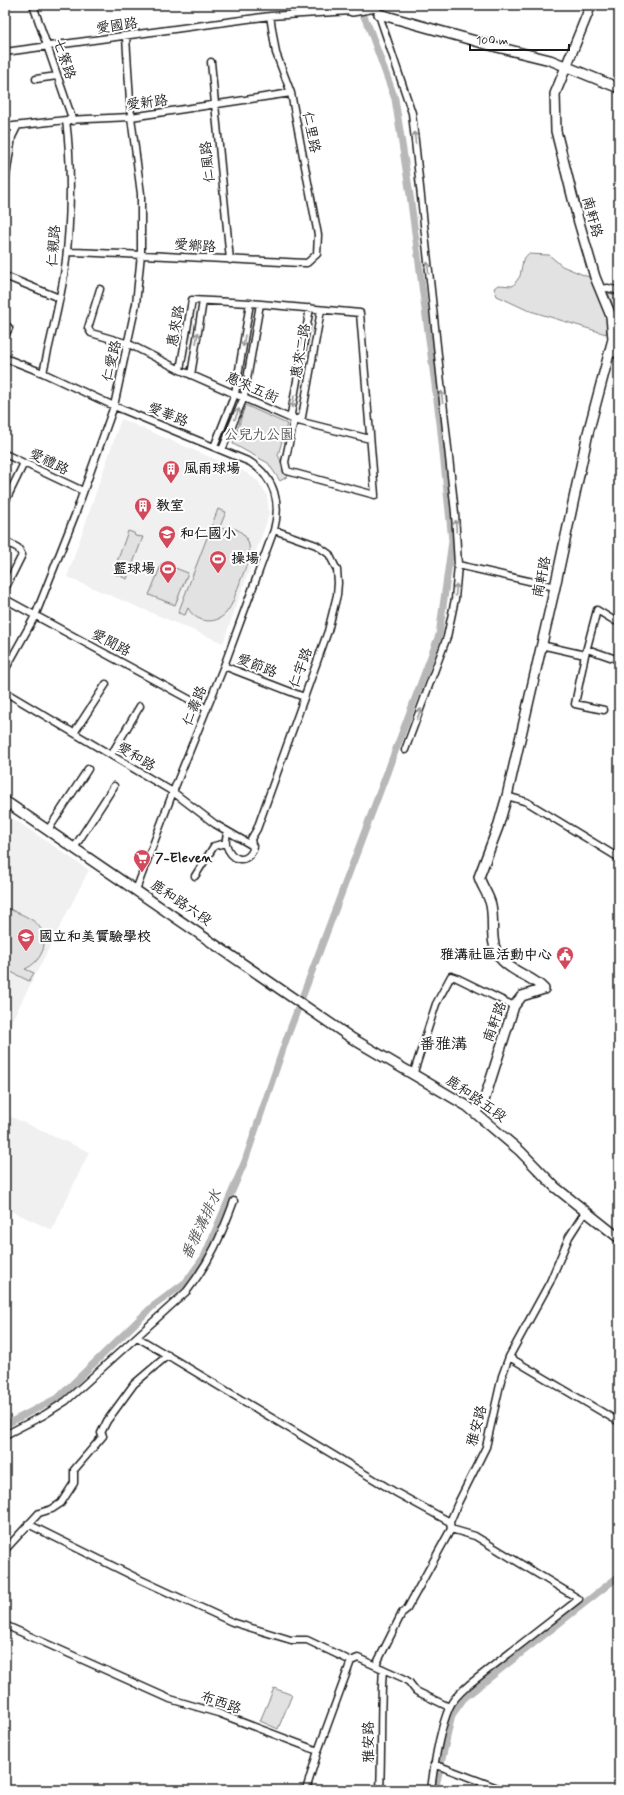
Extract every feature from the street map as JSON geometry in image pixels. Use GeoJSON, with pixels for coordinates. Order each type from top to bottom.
{"type":"FeatureCollection","features":[{"type":"Feature","properties":{"kind":"street","name":"七寮路"},"geometry":{"type":"LineString","coordinates":[[33,5],[73,121]]}},
{"type":"Feature","properties":{"kind":"street"},"geometry":{"type":"LineString","coordinates":[[343,5],[353,9],[376,9],[497,47],[550,60],[619,88]]}},
{"type":"Feature","properties":{"kind":"street","name":"南軒路"},"geometry":{"type":"LineString","coordinates":[[474,1112],[483,1104],[514,1006],[522,996],[544,989],[538,982],[516,972],[501,959],[493,941],[491,906],[479,877],[498,827],[507,796],[555,587],[588,433],[613,339],[613,323],[600,289],[578,218],[556,131],[555,94],[565,66],[591,5]]}},
{"type":"Feature","properties":{"kind":"street","name":"愛國路"},"geometry":{"type":"LineString","coordinates":[[5,52],[270,16],[353,9]]}},
{"type":"Feature","properties":{"kind":"street"},"geometry":{"type":"LineString","coordinates":[[376,9],[412,113],[455,513],[458,565],[455,599],[447,637],[405,750]]}},
{"type":"Feature","properties":{"kind":"street","name":"仁里路"},"geometry":{"type":"LineString","coordinates":[[270,16],[276,53],[291,93],[318,235],[317,254]]}},
{"type":"Feature","properties":{"kind":"street","name":"仁愛路"},"geometry":{"type":"LineString","coordinates":[[5,670],[35,616],[75,516],[114,406],[129,344],[136,304],[141,254],[141,194],[132,117],[126,36]]}},
{"type":"Feature","properties":{"kind":"street","name":"仁風路"},"geometry":{"type":"LineString","coordinates":[[211,62],[230,260]]}},
{"type":"Feature","properties":{"kind":"street"},"geometry":{"type":"LineString","coordinates":[[36,79],[58,76]]}},
{"type":"Feature","properties":{"kind":"street","name":"愛新路"},"geometry":{"type":"LineString","coordinates":[[5,127],[17,127],[66,120],[73,121],[132,117],[215,106],[291,93]]}},
{"type":"Feature","properties":{"kind":"street","name":"仁親路"},"geometry":{"type":"LineString","coordinates":[[43,373],[67,252],[69,142],[66,120]]}},
{"type":"Feature","properties":{"kind":"street"},"geometry":{"type":"LineString","coordinates":[[5,183],[12,137],[17,127]]}},
{"type":"Feature","properties":{"kind":"street","name":"愛鄉路"},"geometry":{"type":"LineString","coordinates":[[67,252],[141,254],[307,263],[317,254]]}},
{"type":"Feature","properties":{"kind":"street"},"geometry":{"type":"LineString","coordinates":[[5,276],[58,298]]}},
{"type":"Feature","properties":{"kind":"street"},"geometry":{"type":"LineString","coordinates":[[600,289],[608,288],[619,291]]}},
{"type":"Feature","properties":{"kind":"street","name":"惠來五街"},"geometry":{"type":"LineString","coordinates":[[100,289],[89,323],[89,331],[129,344],[180,370],[294,420],[370,439]]}},
{"type":"Feature","properties":{"kind":"street","name":"惠來路"},"geometry":{"type":"LineString","coordinates":[[180,370],[192,300],[203,301],[191,374]]}},
{"type":"Feature","properties":{"kind":"street"},"geometry":{"type":"LineString","coordinates":[[203,301],[250,303],[360,313],[374,495],[287,471],[285,462],[294,420]]}},
{"type":"Feature","properties":{"kind":"street"},"geometry":{"type":"LineString","coordinates":[[214,447],[235,394],[250,303]]}},
{"type":"Feature","properties":{"kind":"street"},"geometry":{"type":"LineString","coordinates":[[222,450],[244,397],[260,304]]}},
{"type":"Feature","properties":{"kind":"street","name":"惠來二路"},"geometry":{"type":"LineString","coordinates":[[310,308],[290,414],[294,420],[302,417],[321,310]]}},
{"type":"Feature","properties":{"kind":"street"},"geometry":{"type":"LineString","coordinates":[[5,324],[9,328],[5,336]]}},
{"type":"Feature","properties":{"kind":"street"},"geometry":{"type":"LineString","coordinates":[[609,352],[619,355]]}},
{"type":"Feature","properties":{"kind":"street","name":"愛華路"},"geometry":{"type":"LineString","coordinates":[[6,359],[43,373],[114,406],[250,462],[268,479],[277,500],[277,519],[274,530]]}},
{"type":"Feature","properties":{"kind":"street","name":"愛禮路"},"geometry":{"type":"LineString","coordinates":[[5,454],[83,491]]}},
{"type":"Feature","properties":{"kind":"street"},"geometry":{"type":"LineString","coordinates":[[5,502],[24,463]]}},
{"type":"Feature","properties":{"kind":"street","name":"仁壽路"},"geometry":{"type":"LineString","coordinates":[[136,890],[173,792],[224,666],[274,530]]}},
{"type":"Feature","properties":{"kind":"street","name":"仁宇路"},"geometry":{"type":"LineString","coordinates":[[252,846],[251,838],[256,829],[304,697],[337,595],[337,570],[333,559],[323,550],[304,540],[274,530]]}},
{"type":"Feature","properties":{"kind":"street"},"geometry":{"type":"LineString","coordinates":[[5,541],[18,548],[22,552],[22,555],[5,589]]}},
{"type":"Feature","properties":{"kind":"street"},"geometry":{"type":"LineString","coordinates":[[458,565],[555,587]]}},
{"type":"Feature","properties":{"kind":"street","name":"愛聞路"},"geometry":{"type":"LineString","coordinates":[[5,599],[207,708]]}},
{"type":"Feature","properties":{"kind":"street"},"geometry":{"type":"LineString","coordinates":[[604,710],[575,704],[597,610],[615,621]]}},
{"type":"Feature","properties":{"kind":"street"},"geometry":{"type":"LineString","coordinates":[[541,646],[586,652],[619,660]]}},
{"type":"Feature","properties":{"kind":"street","name":"愛節路"},"geometry":{"type":"LineString","coordinates":[[224,666],[304,697]]}},
{"type":"Feature","properties":{"kind":"street"},"geometry":{"type":"LineString","coordinates":[[74,733],[106,684]]}},
{"type":"Feature","properties":{"kind":"street","name":"愛和路"},"geometry":{"type":"LineString","coordinates":[[5,692],[173,792],[227,832],[252,846]]}},
{"type":"Feature","properties":{"kind":"street"},"geometry":{"type":"LineString","coordinates":[[111,755],[140,706]]}},
{"type":"Feature","properties":{"kind":"street"},"geometry":{"type":"LineString","coordinates":[[48,830],[88,769]]}},
{"type":"Feature","properties":{"kind":"street"},"geometry":{"type":"LineString","coordinates":[[74,848],[114,786]]}},
{"type":"Feature","properties":{"kind":"street"},"geometry":{"type":"LineString","coordinates":[[507,796],[527,802],[619,858]]}},
{"type":"Feature","properties":{"kind":"street","name":"鹿和路六段"},"geometry":{"type":"LineString","coordinates":[[5,801],[301,1003]]}},
{"type":"Feature","properties":{"kind":"street"},"geometry":{"type":"LineString","coordinates":[[227,832],[226,843],[231,854],[237,859],[243,860],[249,857],[253,850],[252,846]]}},
{"type":"Feature","properties":{"kind":"street"},"geometry":{"type":"LineString","coordinates":[[195,876],[214,846],[226,843]]}},
{"type":"Feature","properties":{"kind":"street"},"geometry":{"type":"LineString","coordinates":[[413,1075],[436,1004],[451,976],[514,1006]]}},
{"type":"Feature","properties":{"kind":"street","name":"鹿和路五段"},"geometry":{"type":"LineString","coordinates":[[301,1003],[353,1039],[474,1112],[520,1151],[555,1187],[619,1238]]}},
{"type":"Feature","properties":{"kind":"street"},"geometry":{"type":"LineString","coordinates":[[5,1435],[55,1409],[187,1291],[201,1273],[218,1243],[234,1201]]}},
{"type":"Feature","properties":{"kind":"street","name":"雅安路"},"geometry":{"type":"LineString","coordinates":[[451,1530],[450,1522],[458,1503],[486,1447],[502,1376],[509,1357],[550,1282],[569,1237],[585,1212]]}},
{"type":"Feature","properties":{"kind":"street"},"geometry":{"type":"LineString","coordinates":[[137,1337],[395,1492],[450,1522]]}},
{"type":"Feature","properties":{"kind":"street"},"geometry":{"type":"LineString","coordinates":[[5,1550],[40,1513],[52,1509],[61,1502],[74,1483],[74,1470],[103,1436],[101,1433],[107,1421],[134,1384],[168,1355]]}},
{"type":"Feature","properties":{"kind":"street"},"geometry":{"type":"LineString","coordinates":[[509,1357],[619,1422]]}},
{"type":"Feature","properties":{"kind":"street"},"geometry":{"type":"LineString","coordinates":[[28,1524],[137,1578],[232,1622],[291,1640],[307,1640],[351,1661]]}},
{"type":"Feature","properties":{"kind":"street"},"geometry":{"type":"LineString","coordinates":[[376,1665],[402,1613],[407,1609],[451,1530],[476,1536],[579,1599],[460,1693],[449,1708],[434,1764],[431,1790]]}},
{"type":"Feature","properties":{"kind":"street","name":"布西路"},"geometry":{"type":"LineString","coordinates":[[5,1625],[170,1699],[218,1713],[318,1751]]}},
{"type":"Feature","properties":{"kind":"street"},"geometry":{"type":"LineString","coordinates":[[306,1790],[318,1751],[351,1661],[358,1658],[376,1665],[403,1678],[409,1682],[416,1691],[449,1708]]}},
{"type":"Feature","properties":{"kind":"street","name":"雅安路"},"geometry":{"type":"LineString","coordinates":[[380,1790],[382,1749],[380,1716],[382,1669]]}},
{"type":"Feature","properties":{"kind":"street"},"geometry":{"type":"LineString","coordinates":[[434,1764],[503,1790]]}},
{"type":"Feature","properties":{"kind":"shaded area","name":"和仁國小"},"geometry":{"type":"Polygon","coordinates":[[[121,419],[245,472],[258,481],[267,495],[269,512],[267,521],[223,643],[67,577],[121,419]]]}},
{"type":"Feature","properties":{"kind":"shaded area","name":"國立和美實驗學校"},"geometry":{"type":"Polygon","coordinates":[[[5,813],[89,870],[5,1034],[5,813]]]}},
{"type":"Feature","properties":{"kind":"shaded area"},"geometry":{"type":"Polygon","coordinates":[[[5,1114],[89,1152],[52,1230],[5,1208],[5,1114]]]}},
{"type":"Feature","properties":{"kind":"green space"},"geometry":{"type":"Polygon","coordinates":[[[528,254],[549,255],[562,266],[591,278],[608,319],[606,334],[527,310],[497,296],[494,288],[498,285],[513,286],[520,276],[523,260],[528,254]]]}},
{"type":"Feature","properties":{"kind":"green space"},"geometry":{"type":"Polygon","coordinates":[[[608,293],[619,295],[619,347],[615,345],[617,325],[608,293]]]}},
{"type":"Feature","properties":{"kind":"green space","name":"公兒九公園"},"geometry":{"type":"Polygon","coordinates":[[[245,405],[287,424],[278,455],[288,476],[280,481],[268,463],[233,444],[245,405]]]}},
{"type":"Feature","properties":{"kind":"green space"},"geometry":{"type":"Polygon","coordinates":[[[218,509],[226,512],[219,529],[231,528],[240,531],[247,539],[249,552],[246,565],[230,607],[226,613],[216,620],[206,621],[195,617],[188,608],[185,615],[178,613],[218,509]]]}},
{"type":"Feature","properties":{"kind":"green space"},"geometry":{"type":"Polygon","coordinates":[[[128,531],[134,533],[135,536],[143,537],[127,579],[122,577],[121,573],[118,575],[113,573],[128,531]]]}},
{"type":"Feature","properties":{"kind":"green space","name":"籃球場"},"geometry":{"type":"Polygon","coordinates":[[[162,563],[188,573],[175,605],[149,595],[162,563]]]}},
{"type":"Feature","properties":{"kind":"green space"},"geometry":{"type":"Polygon","coordinates":[[[5,907],[36,923],[41,929],[43,935],[44,942],[41,955],[32,965],[25,969],[34,973],[29,981],[5,969],[5,907]]]}},
{"type":"Feature","properties":{"kind":"green space"},"geometry":{"type":"Polygon","coordinates":[[[274,1688],[292,1695],[278,1729],[260,1721],[274,1688]]]}},
{"type":"Feature","properties":{"kind":"waterway","name":"番雅溝排水"},"geometry":{"type":"LineString","coordinates":[[5,1425],[59,1397],[152,1307],[186,1282],[204,1257],[245,1161],[286,1040],[439,635],[452,541],[440,423],[410,195],[395,99],[370,30],[359,5]]}},
{"type":"Feature","properties":{"kind":"waterway"},"geometry":{"type":"LineString","coordinates":[[435,1790],[452,1715],[464,1698],[619,1576]]}},
{"type":"Feature","properties":{"kind":"place","name":"風雨球場"},"geometry":{"type":"Point","coordinates":[171,484]}},
{"type":"Feature","properties":{"kind":"place","name":"教室"},"geometry":{"type":"Point","coordinates":[143,521]}},
{"type":"Feature","properties":{"kind":"place","name":"和仁國小"},"geometry":{"type":"Point","coordinates":[167,549]}},
{"type":"Feature","properties":{"kind":"place","name":"操場"},"geometry":{"type":"Point","coordinates":[218,574]}},
{"type":"Feature","properties":{"kind":"place","name":"籃球場"},"geometry":{"type":"Point","coordinates":[168,584]}},
{"type":"Feature","properties":{"kind":"place","name":"7-Eleven"},"geometry":{"type":"Point","coordinates":[142,873]}},
{"type":"Feature","properties":{"kind":"place","name":"國立和美實驗學校"},"geometry":{"type":"Point","coordinates":[26,952]}},
{"type":"Feature","properties":{"kind":"place","name":"雅溝社區活動中心"},"geometry":{"type":"Point","coordinates":[565,970]}},
{"type":"Feature","properties":{"kind":"district","name":"番雅溝"},"geometry":{"type":"Point","coordinates":[443,1044]}}]}
